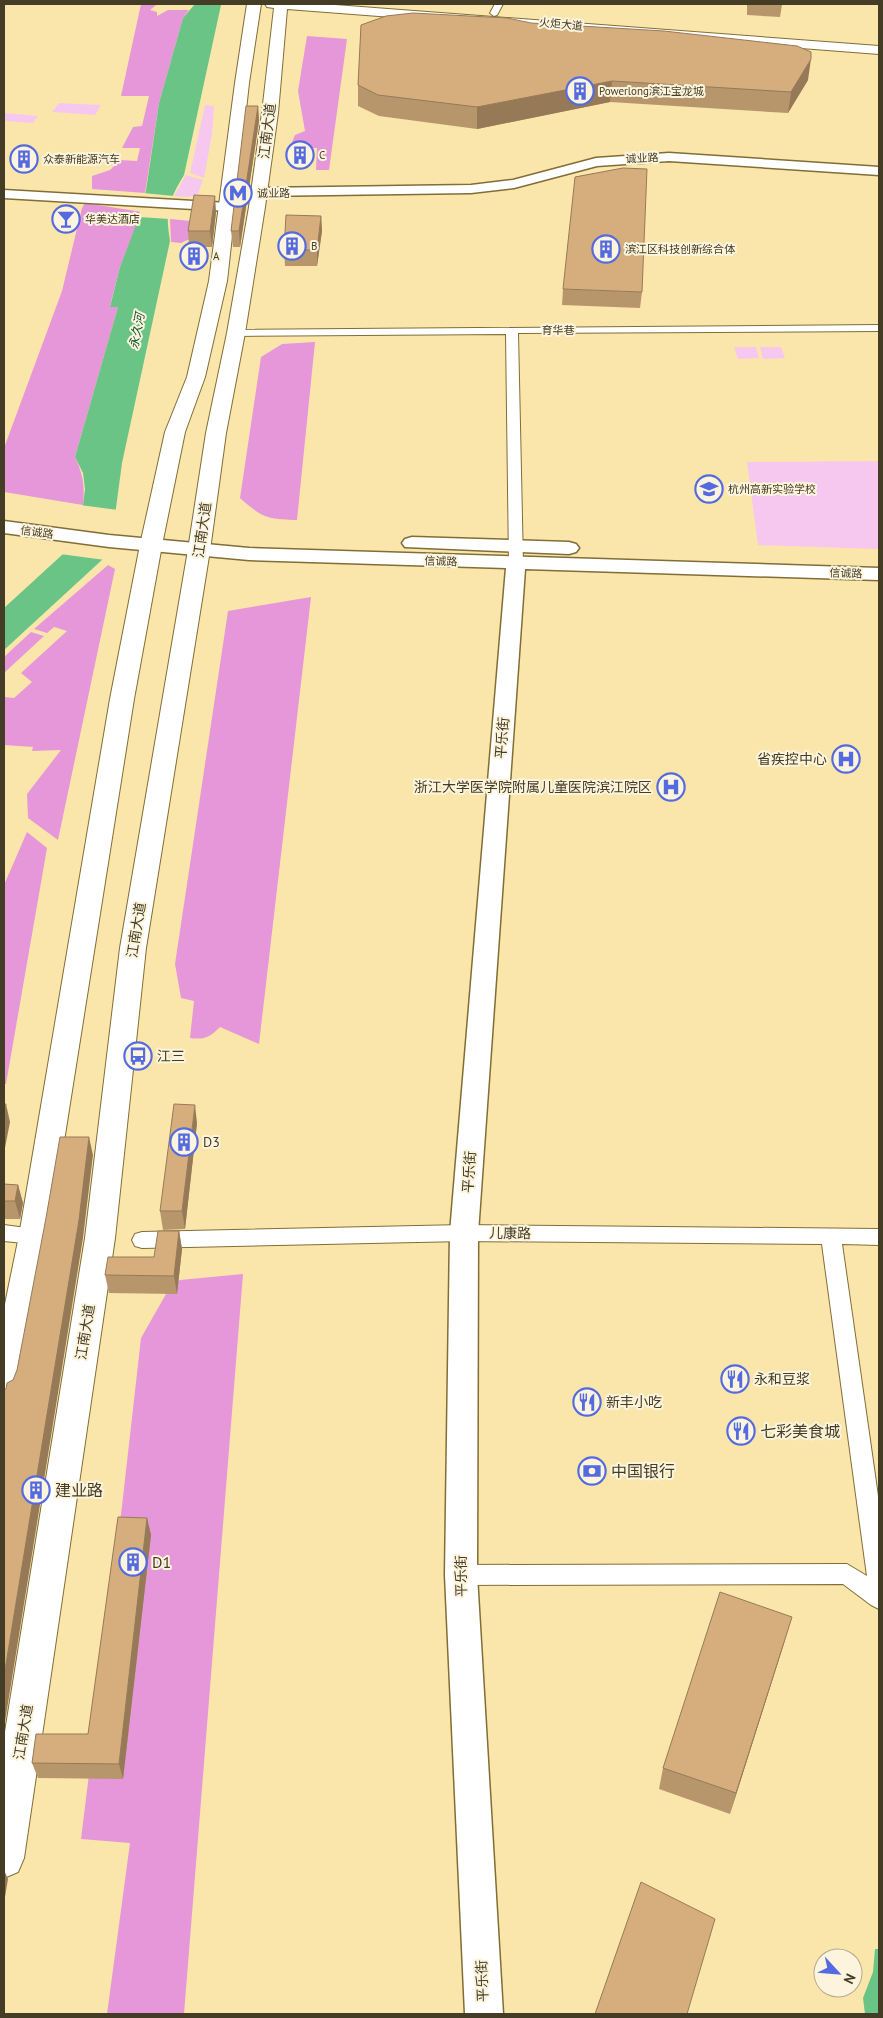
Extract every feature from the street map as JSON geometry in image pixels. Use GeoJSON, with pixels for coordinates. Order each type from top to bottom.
{"type":"FeatureCollection","features":[{"type":"Feature","properties":{"kind":"main road"},"geometry":{"type":"LineString","coordinates":[[4,1387],[34,1236],[122,699],[153,537],[175,432],[196,378],[218,281],[228,211],[242,83],[254,4]]}},
{"type":"Feature","properties":{"kind":"main road","name":"火炬大道"},"geometry":{"type":"LineString","coordinates":[[272,4],[879,50]]}},
{"type":"Feature","properties":{"kind":"main road","name":"江南大道"},"geometry":{"type":"LineString","coordinates":[[4,1858],[100,1238],[133,948],[201,542],[216,433],[236,334],[260,189],[281,4]]}},
{"type":"Feature","properties":{"kind":"main road","name":"火炬大道"},"geometry":{"type":"LineString","coordinates":[[369,4],[496,8],[879,42]]}},
{"type":"Feature","properties":{"kind":"street","name":"诚业路"},"geometry":{"type":"LineString","coordinates":[[260,189],[386,192],[471,189],[514,184],[596,162],[669,157],[879,171]]}},
{"type":"Feature","properties":{"kind":"street"},"geometry":{"type":"LineString","coordinates":[[4,194],[79,200],[129,200],[196,209]]}},
{"type":"Feature","properties":{"kind":"street"},"geometry":{"type":"LineString","coordinates":[[79,200],[113,206],[228,211]]}},
{"type":"Feature","properties":{"kind":"street","name":"育华巷"},"geometry":{"type":"LineString","coordinates":[[236,334],[879,328]]}},
{"type":"Feature","properties":{"kind":"street","name":"平乐街"},"geometry":{"type":"LineString","coordinates":[[484,2014],[460,1576],[464,1233],[516,555],[512,330]]}},
{"type":"Feature","properties":{"kind":"street","name":"信诚路"},"geometry":{"type":"LineString","coordinates":[[4,512],[111,534]]}},
{"type":"Feature","properties":{"kind":"street","name":"信诚路"},"geometry":{"type":"LineString","coordinates":[[4,527],[201,542],[249,554],[516,555],[879,560]]}},
{"type":"Feature","properties":{"kind":"street","name":"信诚路"},"geometry":{"type":"LineString","coordinates":[[516,555],[879,574]]}},
{"type":"Feature","properties":{"kind":"street"},"geometry":{"type":"LineString","coordinates":[[4,1233],[34,1236]]}},
{"type":"Feature","properties":{"kind":"street","name":"儿康路"},"geometry":{"type":"LineString","coordinates":[[142,1240],[464,1233],[879,1237]]}},
{"type":"Feature","properties":{"kind":"street"},"geometry":{"type":"LineString","coordinates":[[831,1237],[879,1579]]}},
{"type":"Feature","properties":{"kind":"street"},"geometry":{"type":"LineString","coordinates":[[460,1576],[847,1574],[879,1598]]}},
{"type":"Feature","properties":{"kind":"shaded area"},"geometry":{"type":"Polygon","coordinates":[[[141,4],[156,5],[150,10],[157,12],[157,16],[168,10],[189,10],[183,18],[159,103],[145,193],[92,189],[92,176],[110,170],[120,160],[137,161],[140,148],[122,148],[133,127],[142,126],[149,96],[121,96],[141,4]]]}},
{"type":"Feature","properties":{"kind":"shaded area"},"geometry":{"type":"Polygon","coordinates":[[[307,36],[347,39],[329,170],[316,170],[317,148],[290,147],[295,135],[305,131],[298,91],[307,36]]]}},
{"type":"Feature","properties":{"kind":"shaded area"},"geometry":{"type":"Polygon","coordinates":[[[59,103],[101,105],[95,115],[52,112],[59,103]]]}},
{"type":"Feature","properties":{"kind":"shaded area"},"geometry":{"type":"Polygon","coordinates":[[[205,105],[214,106],[212,134],[204,178],[190,173],[205,105]]]}},
{"type":"Feature","properties":{"kind":"shaded area"},"geometry":{"type":"Polygon","coordinates":[[[4,113],[38,116],[33,123],[4,121],[4,113]]]}},
{"type":"Feature","properties":{"kind":"shaded area"},"geometry":{"type":"Polygon","coordinates":[[[186,175],[203,180],[198,194],[189,197],[174,196],[186,175]]]}},
{"type":"Feature","properties":{"kind":"shaded area"},"geometry":{"type":"Polygon","coordinates":[[[85,203],[142,212],[120,267],[110,306],[118,307],[75,457],[83,480],[83,505],[4,492],[4,448],[62,291],[82,208],[85,203]]]}},
{"type":"Feature","properties":{"kind":"shaded area"},"geometry":{"type":"Polygon","coordinates":[[[170,219],[191,221],[194,237],[181,243],[171,242],[170,219]]]}},
{"type":"Feature","properties":{"kind":"shaded area"},"geometry":{"type":"Polygon","coordinates":[[[315,342],[297,520],[272,518],[254,510],[240,498],[261,357],[282,344],[315,342]]]}},
{"type":"Feature","properties":{"kind":"shaded area"},"geometry":{"type":"Polygon","coordinates":[[[734,347],[756,347],[759,358],[738,359],[734,347]]]}},
{"type":"Feature","properties":{"kind":"shaded area"},"geometry":{"type":"Polygon","coordinates":[[[760,347],[781,347],[785,358],[763,359],[760,347]]]}},
{"type":"Feature","properties":{"kind":"shaded area"},"geometry":{"type":"Polygon","coordinates":[[[879,461],[879,549],[758,545],[747,462],[879,461]]]}},
{"type":"Feature","properties":{"kind":"shaded area"},"geometry":{"type":"Polygon","coordinates":[[[108,565],[115,569],[58,840],[28,818],[27,794],[61,750],[32,751],[33,747],[4,745],[4,697],[14,698],[32,682],[21,673],[67,631],[54,627],[47,633],[34,629],[108,565]]]}},
{"type":"Feature","properties":{"kind":"shaded area"},"geometry":{"type":"Polygon","coordinates":[[[311,597],[259,1044],[220,1027],[207,1037],[200,1039],[190,1038],[194,1001],[181,998],[175,964],[228,611],[311,597]]]}},
{"type":"Feature","properties":{"kind":"shaded area"},"geometry":{"type":"Polygon","coordinates":[[[31,632],[44,636],[4,673],[4,657],[31,632]]]}},
{"type":"Feature","properties":{"kind":"shaded area"},"geometry":{"type":"Polygon","coordinates":[[[27,832],[47,848],[6,1084],[4,1084],[4,885],[27,832]]]}},
{"type":"Feature","properties":{"kind":"shaded area"},"geometry":{"type":"Polygon","coordinates":[[[243,1274],[184,2014],[107,2014],[130,1843],[81,1839],[141,1338],[170,1287],[180,1280],[243,1274]]]}},
{"type":"Feature","properties":{"kind":"water","name":"永久河"},"geometry":{"type":"Polygon","coordinates":[[[195,4],[221,5],[184,175],[174,192],[169,206],[170,241],[122,463],[116,508],[103,559],[4,650],[4,608],[63,554],[83,505],[85,489],[83,473],[75,457],[118,307],[110,307],[120,267],[138,220],[142,217],[159,103],[183,18],[195,4]]]}},
{"type":"Feature","properties":{"kind":"water"},"geometry":{"type":"Polygon","coordinates":[[[875,1949],[879,1949],[879,2014],[865,2014],[863,1998],[873,1972],[875,1949]]]}},
{"type":"Feature","properties":{"kind":"pier"},"geometry":{"type":"Polygon","coordinates":[[[143,193],[174,196],[169,219],[139,217],[143,193]]]}},
{"type":"Feature","properties":{"kind":"pier"},"geometry":{"type":"Polygon","coordinates":[[[80,505],[118,510],[105,560],[60,554],[80,505]]]}},
{"type":"Feature","properties":{"kind":"building","name":"Powerlong滨江宝龙城"},"geometry":{"type":"Polygon","coordinates":[[[413,13],[507,18],[531,23],[664,31],[797,46],[811,52],[811,59],[791,92],[612,81],[477,107],[378,95],[358,85],[361,25],[386,16],[413,13]]]}},
{"type":"Feature","properties":{"kind":"building"},"geometry":{"type":"Polygon","coordinates":[[[246,106],[258,106],[239,231],[231,231],[246,106]]]}},
{"type":"Feature","properties":{"kind":"building","name":"滨江区科技创新综合体"},"geometry":{"type":"Polygon","coordinates":[[[623,168],[647,169],[642,292],[563,289],[575,177],[623,168]]]}},
{"type":"Feature","properties":{"kind":"building"},"geometry":{"type":"Polygon","coordinates":[[[194,195],[215,196],[210,231],[188,231],[194,195]]]}},
{"type":"Feature","properties":{"kind":"building"},"geometry":{"type":"Polygon","coordinates":[[[286,215],[321,216],[317,250],[284,250],[286,215]]]}},
{"type":"Feature","properties":{"kind":"building"},"geometry":{"type":"Polygon","coordinates":[[[174,1104],[195,1105],[182,1211],[160,1211],[174,1104]]]}},
{"type":"Feature","properties":{"kind":"building"},"geometry":{"type":"Polygon","coordinates":[[[60,1137],[89,1137],[79,1220],[4,1676],[4,1389],[6,1389],[7,1383],[13,1380],[17,1370],[60,1137]]]}},
{"type":"Feature","properties":{"kind":"building"},"geometry":{"type":"Polygon","coordinates":[[[4,1184],[18,1185],[15,1201],[4,1201],[4,1184]]]}},
{"type":"Feature","properties":{"kind":"building"},"geometry":{"type":"Polygon","coordinates":[[[158,1231],[179,1231],[174,1276],[105,1275],[108,1257],[154,1257],[158,1231]]]}},
{"type":"Feature","properties":{"kind":"building"},"geometry":{"type":"Polygon","coordinates":[[[118,1517],[147,1518],[119,1764],[32,1763],[36,1734],[88,1734],[118,1517]]]}},
{"type":"Feature","properties":{"kind":"building"},"geometry":{"type":"Polygon","coordinates":[[[720,1592],[792,1617],[736,1793],[663,1768],[720,1592]]]}},
{"type":"Feature","properties":{"kind":"building"},"geometry":{"type":"Polygon","coordinates":[[[641,1882],[715,1919],[687,2014],[595,2014],[641,1882]]]}},
{"type":"Feature","properties":{"kind":"place","name":"Powerlong滨江宝龙城"},"geometry":{"type":"Point","coordinates":[580,91]}},
{"type":"Feature","properties":{"kind":"place","name":"C"},"geometry":{"type":"Point","coordinates":[300,155]}},
{"type":"Feature","properties":{"kind":"place","name":"众泰新能源汽车"},"geometry":{"type":"Point","coordinates":[24,159]}},
{"type":"Feature","properties":{"kind":"place","name":"诚业路"},"geometry":{"type":"Point","coordinates":[238,193]}},
{"type":"Feature","properties":{"kind":"place","name":"华美达酒店"},"geometry":{"type":"Point","coordinates":[66,219]}},
{"type":"Feature","properties":{"kind":"place","name":"B"},"geometry":{"type":"Point","coordinates":[292,246]}},
{"type":"Feature","properties":{"kind":"place","name":"滨江区科技创新综合体"},"geometry":{"type":"Point","coordinates":[606,249]}},
{"type":"Feature","properties":{"kind":"place","name":"A"},"geometry":{"type":"Point","coordinates":[194,256]}},
{"type":"Feature","properties":{"kind":"place","name":"杭州高新实验学校"},"geometry":{"type":"Point","coordinates":[709,489]}},
{"type":"Feature","properties":{"kind":"place","name":"省疾控中心"},"geometry":{"type":"Point","coordinates":[846,759]}},
{"type":"Feature","properties":{"kind":"place","name":"浙江大学医学院附属儿童医院滨江院区"},"geometry":{"type":"Point","coordinates":[671,787]}},
{"type":"Feature","properties":{"kind":"place","name":"江三"},"geometry":{"type":"Point","coordinates":[138,1056]}},
{"type":"Feature","properties":{"kind":"place","name":"D3"},"geometry":{"type":"Point","coordinates":[184,1142]}},
{"type":"Feature","properties":{"kind":"place","name":"永和豆浆"},"geometry":{"type":"Point","coordinates":[735,1379]}},
{"type":"Feature","properties":{"kind":"place","name":"新丰小吃"},"geometry":{"type":"Point","coordinates":[587,1402]}},
{"type":"Feature","properties":{"kind":"place","name":"七彩美食城"},"geometry":{"type":"Point","coordinates":[741,1431]}},
{"type":"Feature","properties":{"kind":"place","name":"中国银行"},"geometry":{"type":"Point","coordinates":[592,1471]}},
{"type":"Feature","properties":{"kind":"place","name":"建业路"},"geometry":{"type":"Point","coordinates":[36,1490]}},
{"type":"Feature","properties":{"kind":"place","name":"D1"},"geometry":{"type":"Point","coordinates":[133,1562]}}]}
